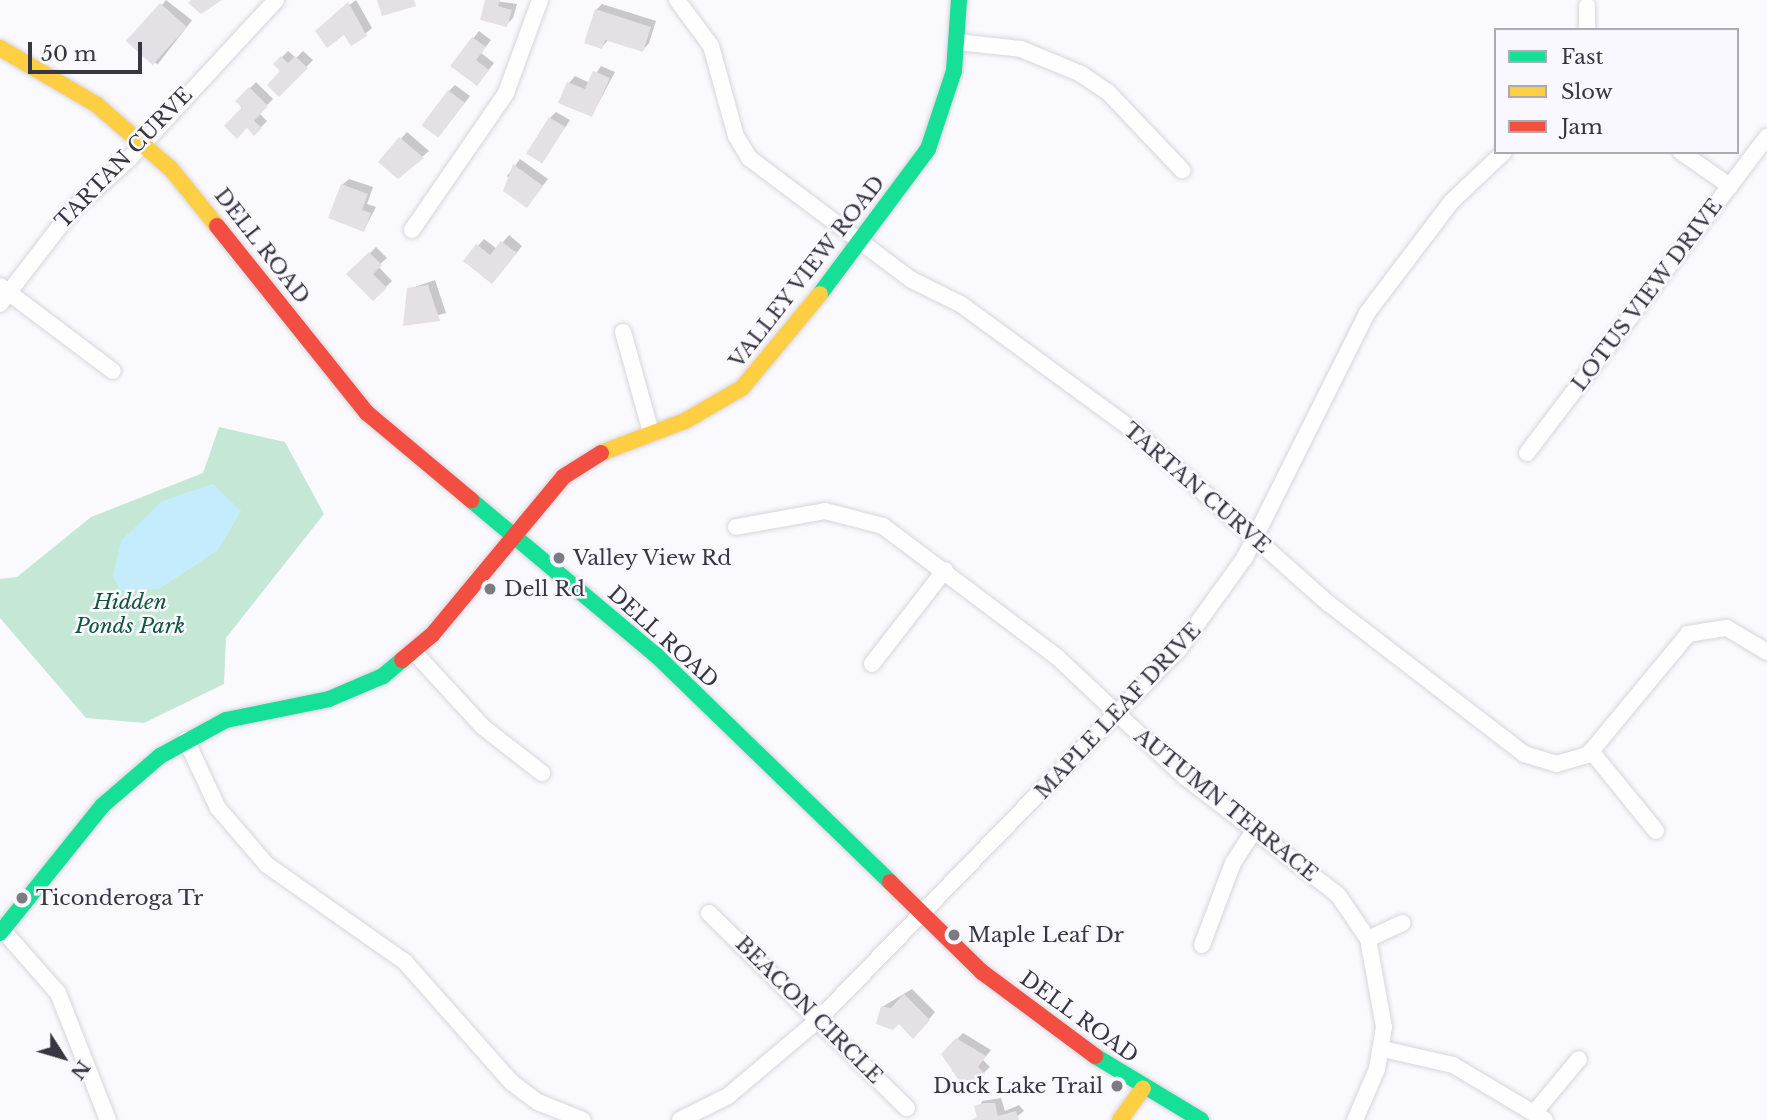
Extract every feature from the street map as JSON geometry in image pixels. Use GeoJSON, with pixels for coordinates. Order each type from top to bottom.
{"type":"FeatureCollection","features":[{"type":"Feature","properties":{"kind":"street","name":"TARTAN CURVE"},"geometry":{"type":"LineString","coordinates":[[113,371],[3,294],[73,209],[143,142],[276,0]]}},
{"type":"Feature","properties":{"kind":"street"},"geometry":{"type":"LineString","coordinates":[[412,230],[506,93],[540,0]]}},
{"type":"Feature","properties":{"kind":"street","name":"TARTAN CURVE"},"geometry":{"type":"LineString","coordinates":[[677,0],[711,46],[736,136],[749,158],[910,279],[985,321],[1128,426],[1328,603],[1524,754],[1556,764],[1591,751],[1688,634],[1727,628],[1767,652]]}},
{"type":"Feature","properties":{"kind":"street","name":"VALLEY VIEW ROAD"},"geometry":{"type":"LineString","coordinates":[[1,929],[102,806],[186,740],[226,720],[358,688],[414,652],[513,535],[582,463],[715,407],[742,388],[860,242],[928,149],[944,111],[957,42],[959,0]]}},
{"type":"Feature","properties":{"kind":"street"},"geometry":{"type":"LineString","coordinates":[[1587,6],[1587,28]]}},
{"type":"Feature","properties":{"kind":"street"},"geometry":{"type":"LineString","coordinates":[[957,42],[1021,49],[1081,74],[1108,92],[1182,170]]}},
{"type":"Feature","properties":{"kind":"street","name":"DELL ROAD"},"geometry":{"type":"LineString","coordinates":[[0,48],[69,86],[143,142],[212,214],[367,413],[656,655],[922,916],[1032,1011],[1143,1088],[1200,1120]]}},
{"type":"Feature","properties":{"kind":"street","name":"LOTUS VIEW DRIVE"},"geometry":{"type":"LineString","coordinates":[[1527,453],[1767,137]]}},
{"type":"Feature","properties":{"kind":"street","name":"MAPLE LEAF DRIVE"},"geometry":{"type":"LineString","coordinates":[[680,1120],[728,1096],[818,1020],[1117,717],[1213,605],[1253,536],[1367,313],[1467,184],[1502,154]]}},
{"type":"Feature","properties":{"kind":"street"},"geometry":{"type":"LineString","coordinates":[[1684,154],[1730,186]]}},
{"type":"Feature","properties":{"kind":"street"},"geometry":{"type":"LineString","coordinates":[[623,332],[652,432]]}},
{"type":"Feature","properties":{"kind":"street","name":"AUTUMN TERRACE"},"geometry":{"type":"LineString","coordinates":[[736,527],[794,512],[855,516],[883,526],[945,570],[1057,657],[1117,717],[1338,895],[1368,939],[1381,992],[1383,1049],[1355,1120]]}},
{"type":"Feature","properties":{"kind":"street"},"geometry":{"type":"LineString","coordinates":[[872,664],[945,570]]}},
{"type":"Feature","properties":{"kind":"street"},"geometry":{"type":"LineString","coordinates":[[414,652],[483,727],[542,773]]}},
{"type":"Feature","properties":{"kind":"street"},"geometry":{"type":"LineString","coordinates":[[186,740],[218,808],[267,865],[405,962],[511,1082],[538,1102],[583,1120]]}},
{"type":"Feature","properties":{"kind":"street"},"geometry":{"type":"LineString","coordinates":[[1591,751],[1656,831]]}},
{"type":"Feature","properties":{"kind":"street"},"geometry":{"type":"LineString","coordinates":[[1202,945],[1233,863],[1255,829]]}},
{"type":"Feature","properties":{"kind":"street","name":"BEACON CIRCLE"},"geometry":{"type":"LineString","coordinates":[[709,913],[908,1108]]}},
{"type":"Feature","properties":{"kind":"street"},"geometry":{"type":"LineString","coordinates":[[1368,939],[1402,923]]}},
{"type":"Feature","properties":{"kind":"street"},"geometry":{"type":"LineString","coordinates":[[1,929],[58,993],[108,1120]]}},
{"type":"Feature","properties":{"kind":"street"},"geometry":{"type":"LineString","coordinates":[[1383,1049],[1452,1065],[1539,1117],[1579,1059]]}},
{"type":"Feature","properties":{"kind":"street"},"geometry":{"type":"LineString","coordinates":[[1120,1120],[1143,1088]]}},
{"type":"Feature","properties":{"kind":"green space","name":"Hidden Ponds Park"},"geometry":{"type":"Polygon","coordinates":[[[219,427],[285,442],[324,514],[226,638],[224,684],[144,723],[86,718],[0,618],[0,579],[17,577],[91,517],[203,473],[219,427]]]}},
{"type":"Feature","properties":{"kind":"water"},"geometry":{"type":"Polygon","coordinates":[[[213,484],[241,511],[218,550],[159,589],[121,591],[113,577],[121,541],[162,501],[213,484]]]}},
{"type":"Feature","properties":{"kind":"building"},"geometry":{"type":"Polygon","coordinates":[[[191,0],[222,0],[201,14],[188,3],[191,0]]]}},
{"type":"Feature","properties":{"kind":"building"},"geometry":{"type":"Polygon","coordinates":[[[377,0],[414,0],[416,6],[382,16],[377,0]]]}},
{"type":"Feature","properties":{"kind":"building"},"geometry":{"type":"Polygon","coordinates":[[[485,0],[500,0],[498,6],[512,10],[507,27],[480,20],[485,0]]]}},
{"type":"Feature","properties":{"kind":"building"},"geometry":{"type":"Polygon","coordinates":[[[348,2],[367,36],[351,46],[344,35],[327,48],[315,31],[348,2]]]}},
{"type":"Feature","properties":{"kind":"building"},"geometry":{"type":"Polygon","coordinates":[[[160,3],[187,27],[153,65],[126,41],[160,3]]]}},
{"type":"Feature","properties":{"kind":"building"},"geometry":{"type":"Polygon","coordinates":[[[595,9],[651,27],[643,52],[605,40],[602,49],[584,43],[595,9]]]}},
{"type":"Feature","properties":{"kind":"building"},"geometry":{"type":"Polygon","coordinates":[[[472,37],[486,47],[476,60],[489,70],[477,86],[450,66],[472,37]]]}},
{"type":"Feature","properties":{"kind":"building"},"geometry":{"type":"Polygon","coordinates":[[[281,56],[288,63],[295,56],[308,68],[279,97],[267,85],[280,71],[273,64],[281,56]]]}},
{"type":"Feature","properties":{"kind":"building"},"geometry":{"type":"Polygon","coordinates":[[[593,71],[610,78],[592,117],[558,103],[567,82],[585,89],[593,71]]]}},
{"type":"Feature","properties":{"kind":"building"},"geometry":{"type":"Polygon","coordinates":[[[249,87],[268,106],[254,121],[262,128],[254,136],[247,128],[237,139],[224,126],[242,107],[235,101],[249,87]]]}},
{"type":"Feature","properties":{"kind":"building"},"geometry":{"type":"Polygon","coordinates":[[[448,90],[465,103],[438,138],[422,125],[448,90]]]}},
{"type":"Feature","properties":{"kind":"building"},"geometry":{"type":"Polygon","coordinates":[[[549,117],[565,127],[542,164],[526,153],[549,117]]]}},
{"type":"Feature","properties":{"kind":"building"},"geometry":{"type":"Polygon","coordinates":[[[399,137],[424,158],[398,179],[378,162],[399,137]]]}},
{"type":"Feature","properties":{"kind":"building"},"geometry":{"type":"Polygon","coordinates":[[[513,164],[543,186],[527,208],[503,191],[513,164]]]}},
{"type":"Feature","properties":{"kind":"building"},"geometry":{"type":"Polygon","coordinates":[[[341,184],[368,194],[362,210],[371,213],[364,232],[328,218],[341,184]]]}},
{"type":"Feature","properties":{"kind":"building"},"geometry":{"type":"Polygon","coordinates":[[[501,241],[517,253],[492,284],[463,261],[476,244],[490,255],[501,241]]]}},
{"type":"Feature","properties":{"kind":"building"},"geometry":{"type":"Polygon","coordinates":[[[369,252],[382,265],[373,274],[387,288],[373,301],[346,274],[369,252]]]}},
{"type":"Feature","properties":{"kind":"building"},"geometry":{"type":"Polygon","coordinates":[[[428,285],[440,321],[403,326],[407,288],[428,285]]]}},
{"type":"Feature","properties":{"kind":"building"},"geometry":{"type":"Polygon","coordinates":[[[904,994],[930,1020],[913,1039],[899,1024],[893,1030],[876,1024],[881,1006],[891,1008],[904,994]]]}},
{"type":"Feature","properties":{"kind":"building"},"geometry":{"type":"Polygon","coordinates":[[[956,1038],[986,1056],[978,1067],[985,1074],[973,1085],[967,1079],[962,1085],[941,1054],[956,1038]]]}},
{"type":"Feature","properties":{"kind":"building"},"geometry":{"type":"Polygon","coordinates":[[[995,1103],[998,1116],[1016,1111],[1019,1120],[971,1120],[977,1117],[974,1106],[995,1103]]]}},
{"type":"Feature","properties":{"kind":"traffic: fast"},"geometry":{"type":"LineString","coordinates":[[820,294],[928,149],[954,71],[959,0]]}},
{"type":"Feature","properties":{"kind":"traffic: fast"},"geometry":{"type":"LineString","coordinates":[[471,500],[656,655],[890,882]]}},
{"type":"Feature","properties":{"kind":"traffic: fast"},"geometry":{"type":"LineString","coordinates":[[0,933],[102,806],[160,756],[226,720],[329,699],[383,676],[402,660]]}},
{"type":"Feature","properties":{"kind":"traffic: fast"},"geometry":{"type":"LineString","coordinates":[[1095,1056],[1201,1120]]}},
{"type":"Feature","properties":{"kind":"traffic: slow"},"geometry":{"type":"LineString","coordinates":[[0,48],[97,105],[171,169],[217,226]]}},
{"type":"Feature","properties":{"kind":"traffic: slow"},"geometry":{"type":"LineString","coordinates":[[601,453],[685,421],[742,388],[820,294]]}},
{"type":"Feature","properties":{"kind":"traffic: slow"},"geometry":{"type":"LineString","coordinates":[[1120,1120],[1143,1088]]}},
{"type":"Feature","properties":{"kind":"traffic: jam"},"geometry":{"type":"LineString","coordinates":[[217,226],[367,413],[471,500]]}},
{"type":"Feature","properties":{"kind":"traffic: jam"},"geometry":{"type":"LineString","coordinates":[[402,660],[432,635],[563,477],[601,453]]}},
{"type":"Feature","properties":{"kind":"traffic: jam"},"geometry":{"type":"LineString","coordinates":[[890,882],[982,972],[1095,1056]]}},
{"type":"Feature","properties":{"kind":"place","name":"Valley View Rd"},"geometry":{"type":"Point","coordinates":[559,558]}},
{"type":"Feature","properties":{"kind":"place","name":"Dell Rd"},"geometry":{"type":"Point","coordinates":[490,589]}},
{"type":"Feature","properties":{"kind":"place","name":"Ticonderoga Tr"},"geometry":{"type":"Point","coordinates":[22,898]}},
{"type":"Feature","properties":{"kind":"place","name":"Maple Leaf Dr"},"geometry":{"type":"Point","coordinates":[954,935]}},
{"type":"Feature","properties":{"kind":"place","name":"Duck Lake Trail"},"geometry":{"type":"Point","coordinates":[1117,1086]}}]}
